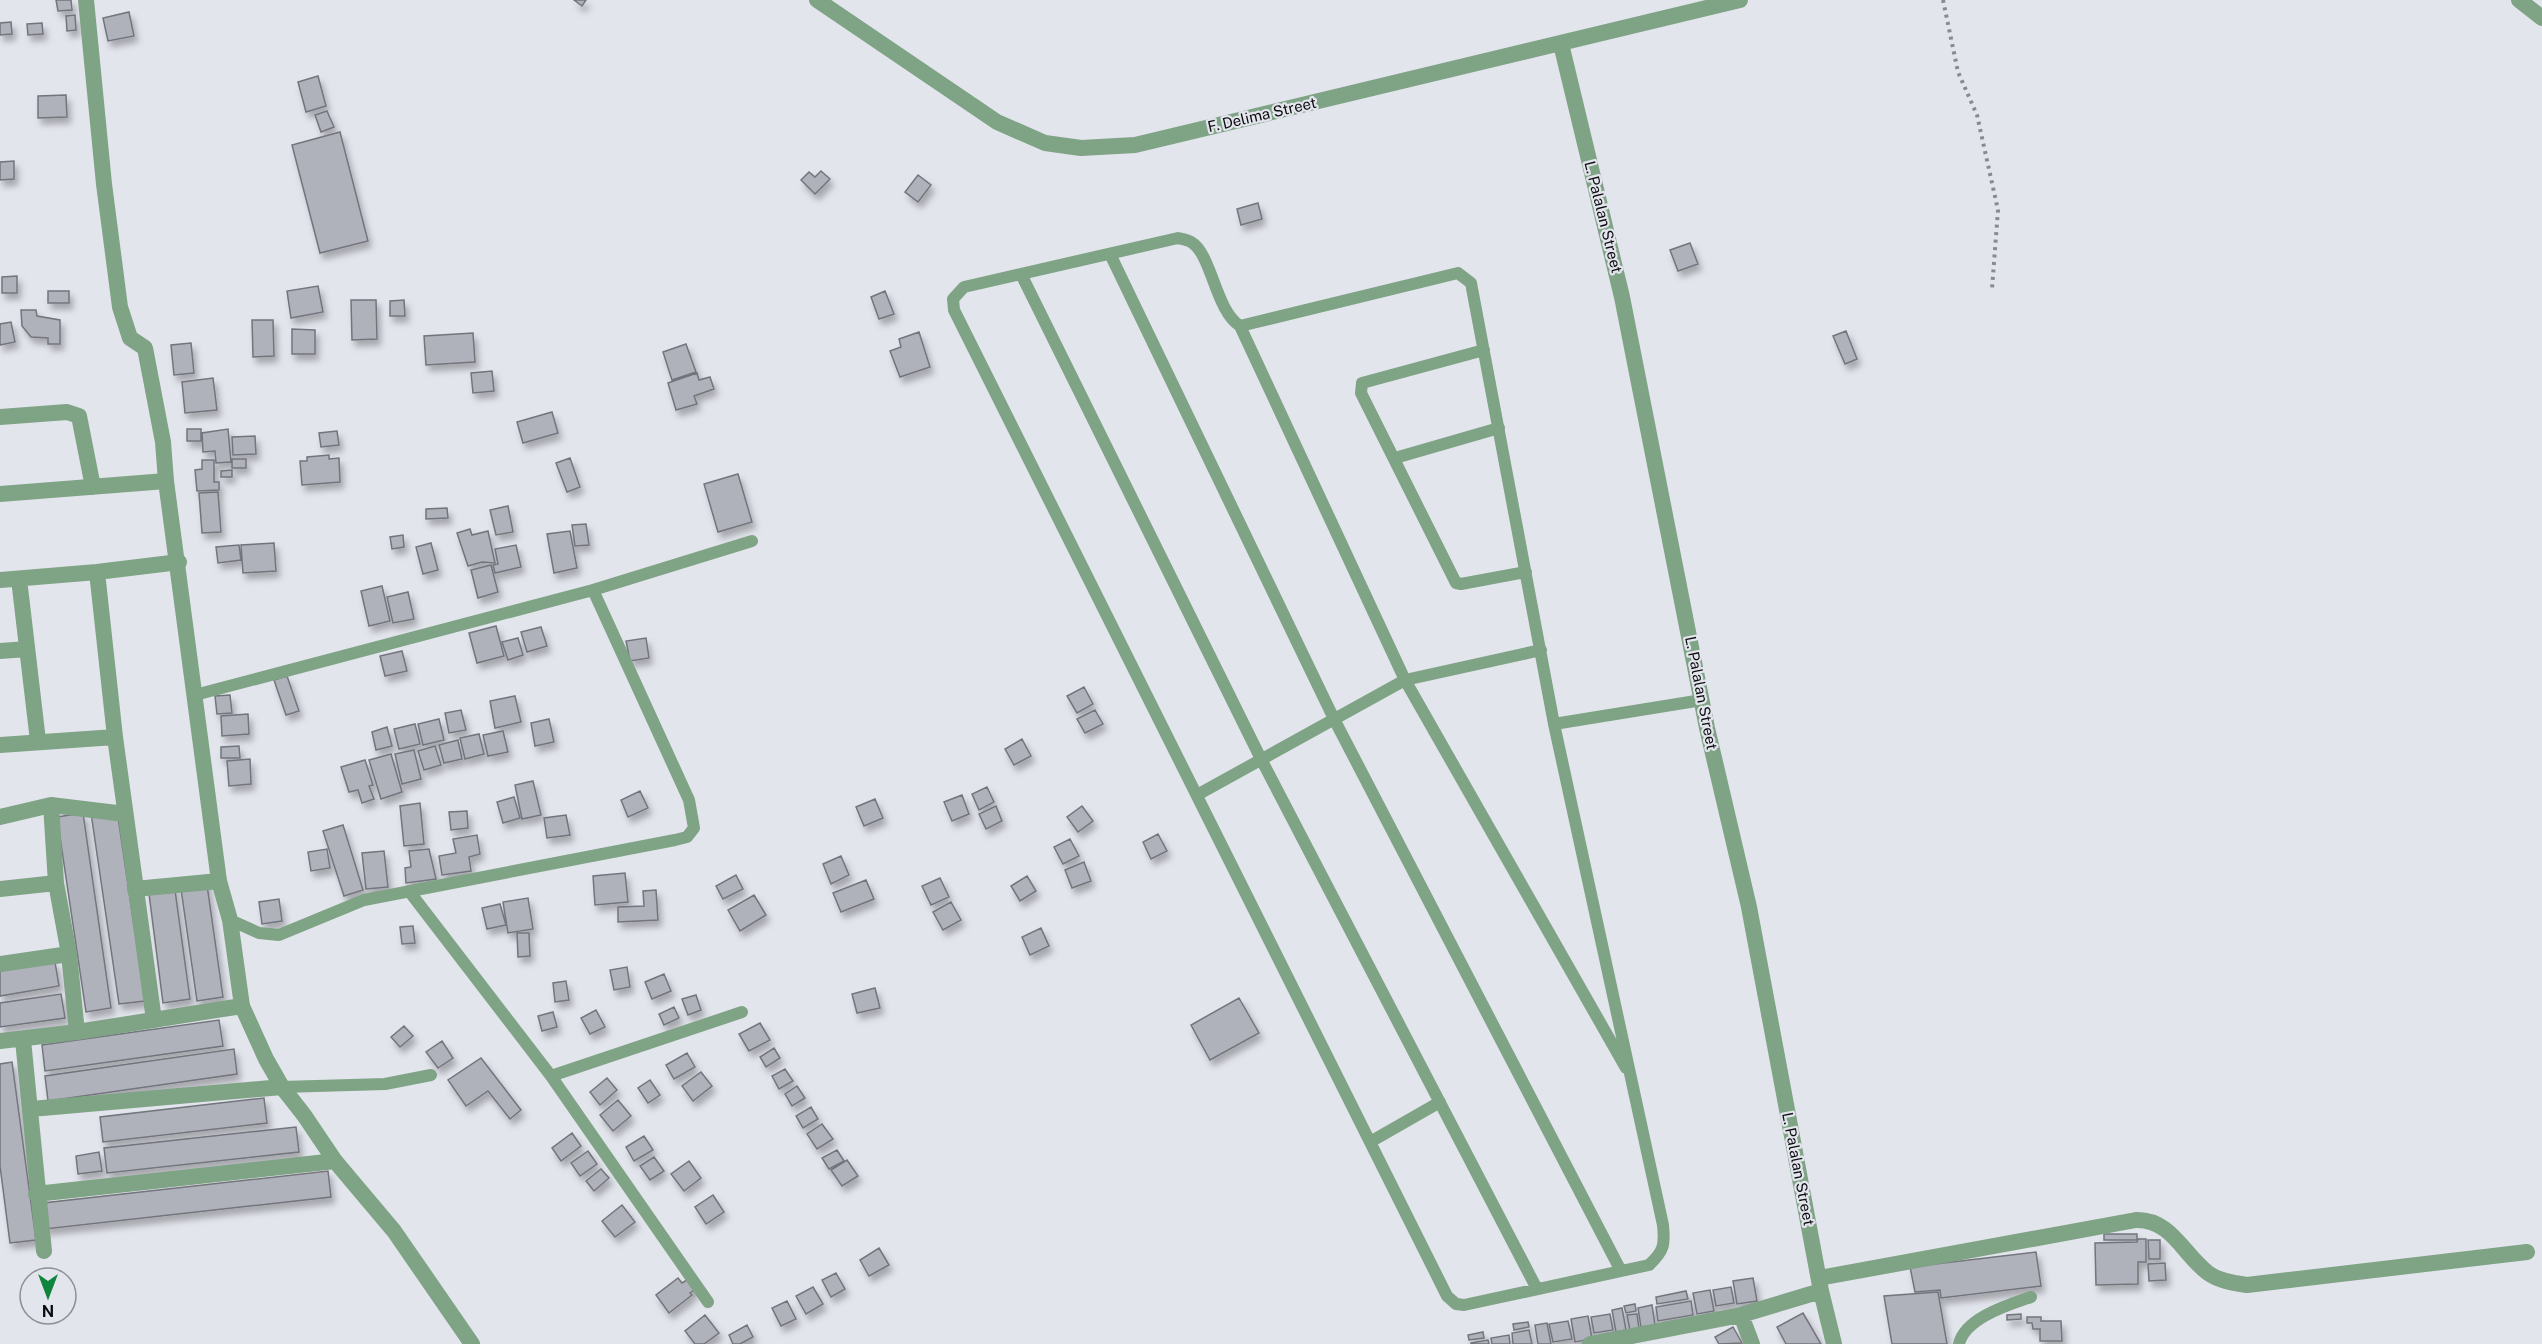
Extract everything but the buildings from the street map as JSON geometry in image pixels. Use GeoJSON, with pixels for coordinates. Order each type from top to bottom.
{"type":"FeatureCollection","features":[{"type":"Feature","properties":{"kind":"street"},"geometry":{"type":"LineString","coordinates":[[86,0],[104,184],[120,307],[130,338],[145,348],[164,442],[166,481],[179,562],[219,881],[230,920],[242,1006],[266,1059],[282,1087],[335,1161],[394,1232],[472,1344]]}},
{"type":"Feature","properties":{"kind":"street","name":"F. Delima Street"},"geometry":{"type":"LineString","coordinates":[[817,0],[998,122],[1045,143],[1082,148],[1135,145],[1735,1]]}},
{"type":"Feature","properties":{"kind":"street"},"geometry":{"type":"LineString","coordinates":[[2519,0],[2542,18]]}},
{"type":"Feature","properties":{"kind":"street","name":"L. Palalan Street"},"geometry":{"type":"LineString","coordinates":[[1561,44],[1622,297],[1702,700],[1749,907],[1820,1285],[1834,1344]]}},
{"type":"Feature","properties":{"kind":"street"},"geometry":{"type":"LineString","coordinates":[[0,417],[67,412],[79,416],[93,487]]}},
{"type":"Feature","properties":{"kind":"street"},"geometry":{"type":"LineString","coordinates":[[0,494],[166,481]]}},
{"type":"Feature","properties":{"kind":"street"},"geometry":{"type":"LineString","coordinates":[[0,580],[179,562]]}},
{"type":"Feature","properties":{"kind":"street"},"geometry":{"type":"LineString","coordinates":[[97,572],[115,736],[154,1020]]}},
{"type":"Feature","properties":{"kind":"street"},"geometry":{"type":"LineString","coordinates":[[19,579],[38,741]]}},
{"type":"Feature","properties":{"kind":"street"},"geometry":{"type":"LineString","coordinates":[[0,651],[27,649]]}},
{"type":"Feature","properties":{"kind":"street"},"geometry":{"type":"LineString","coordinates":[[0,745],[115,736]]}},
{"type":"Feature","properties":{"kind":"street"},"geometry":{"type":"LineString","coordinates":[[0,816],[51,805],[125,814]]}},
{"type":"Feature","properties":{"kind":"street"},"geometry":{"type":"LineString","coordinates":[[51,805],[57,883],[69,954],[77,1032]]}},
{"type":"Feature","properties":{"kind":"street"},"geometry":{"type":"LineString","coordinates":[[135,889],[219,881]]}},
{"type":"Feature","properties":{"kind":"street"},"geometry":{"type":"LineString","coordinates":[[0,890],[57,883]]}},
{"type":"Feature","properties":{"kind":"street"},"geometry":{"type":"LineString","coordinates":[[0,964],[69,954]]}},
{"type":"Feature","properties":{"kind":"street"},"geometry":{"type":"LineString","coordinates":[[0,1041],[22,1040],[242,1006]]}},
{"type":"Feature","properties":{"kind":"street"},"geometry":{"type":"LineString","coordinates":[[22,1040],[31,1109],[36,1194],[44,1251]]}},
{"type":"Feature","properties":{"kind":"street"},"geometry":{"type":"LineString","coordinates":[[31,1109],[282,1087]]}},
{"type":"Feature","properties":{"kind":"street"},"geometry":{"type":"LineString","coordinates":[[36,1194],[335,1161]]}},
{"type":"Feature","properties":{"kind":"street"},"geometry":{"type":"LineString","coordinates":[[1593,1344],[1672,1337],[1741,1316],[1820,1285],[2136,1220],[2156,1222],[2209,1274],[2228,1282],[2247,1285],[2527,1252]]}},
{"type":"Feature","properties":{"kind":"street"},"geometry":{"type":"LineString","coordinates":[[1741,1316],[1752,1344]]}},
{"type":"Feature","properties":{"kind":"lane"},"geometry":{"type":"LineString","coordinates":[[1240,326],[1458,273],[1471,283],[1554,724],[1664,1225],[1661,1254],[1649,1264],[1464,1305],[1456,1304],[1447,1296],[954,310],[953,299],[964,287],[1178,238],[1192,242],[1201,254],[1228,314],[1240,326],[1405,680],[1632,1080]]}},
{"type":"Feature","properties":{"kind":"lane"},"geometry":{"type":"LineString","coordinates":[[1110,254],[1334,719],[1621,1271]]}},
{"type":"Feature","properties":{"kind":"lane"},"geometry":{"type":"LineString","coordinates":[[1021,274],[1262,759],[1537,1289]]}},
{"type":"Feature","properties":{"kind":"lane"},"geometry":{"type":"LineString","coordinates":[[1484,350],[1362,383],[1361,393],[1456,583],[1526,572]]}},
{"type":"Feature","properties":{"kind":"lane"},"geometry":{"type":"LineString","coordinates":[[1395,458],[1499,428]]}},
{"type":"Feature","properties":{"kind":"lane"},"geometry":{"type":"LineString","coordinates":[[195,695],[593,590],[752,541]]}},
{"type":"Feature","properties":{"kind":"lane"},"geometry":{"type":"LineString","coordinates":[[230,920],[259,933],[279,934],[364,900],[687,837],[694,828],[689,800],[593,590]]}},
{"type":"Feature","properties":{"kind":"lane"},"geometry":{"type":"LineString","coordinates":[[1197,795],[1405,680],[1541,650]]}},
{"type":"Feature","properties":{"kind":"lane"},"geometry":{"type":"LineString","coordinates":[[1554,724],[1702,700]]}},
{"type":"Feature","properties":{"kind":"lane"},"geometry":{"type":"LineString","coordinates":[[409,891],[551,1076],[708,1302]]}},
{"type":"Feature","properties":{"kind":"lane"},"geometry":{"type":"LineString","coordinates":[[551,1076],[742,1012]]}},
{"type":"Feature","properties":{"kind":"lane"},"geometry":{"type":"LineString","coordinates":[[282,1087],[386,1084],[431,1075]]}},
{"type":"Feature","properties":{"kind":"lane"},"geometry":{"type":"LineString","coordinates":[[1370,1142],[1440,1102]]}},
{"type":"Feature","properties":{"kind":"lane"},"geometry":{"type":"LineString","coordinates":[[1959,1344],[1964,1330],[1999,1308],[2031,1297]]}},
{"type":"Feature","properties":{"kind":"path"},"geometry":{"type":"LineString","coordinates":[[1943,0],[1959,72],[1977,116],[1998,210],[1992,289]]}}]}
